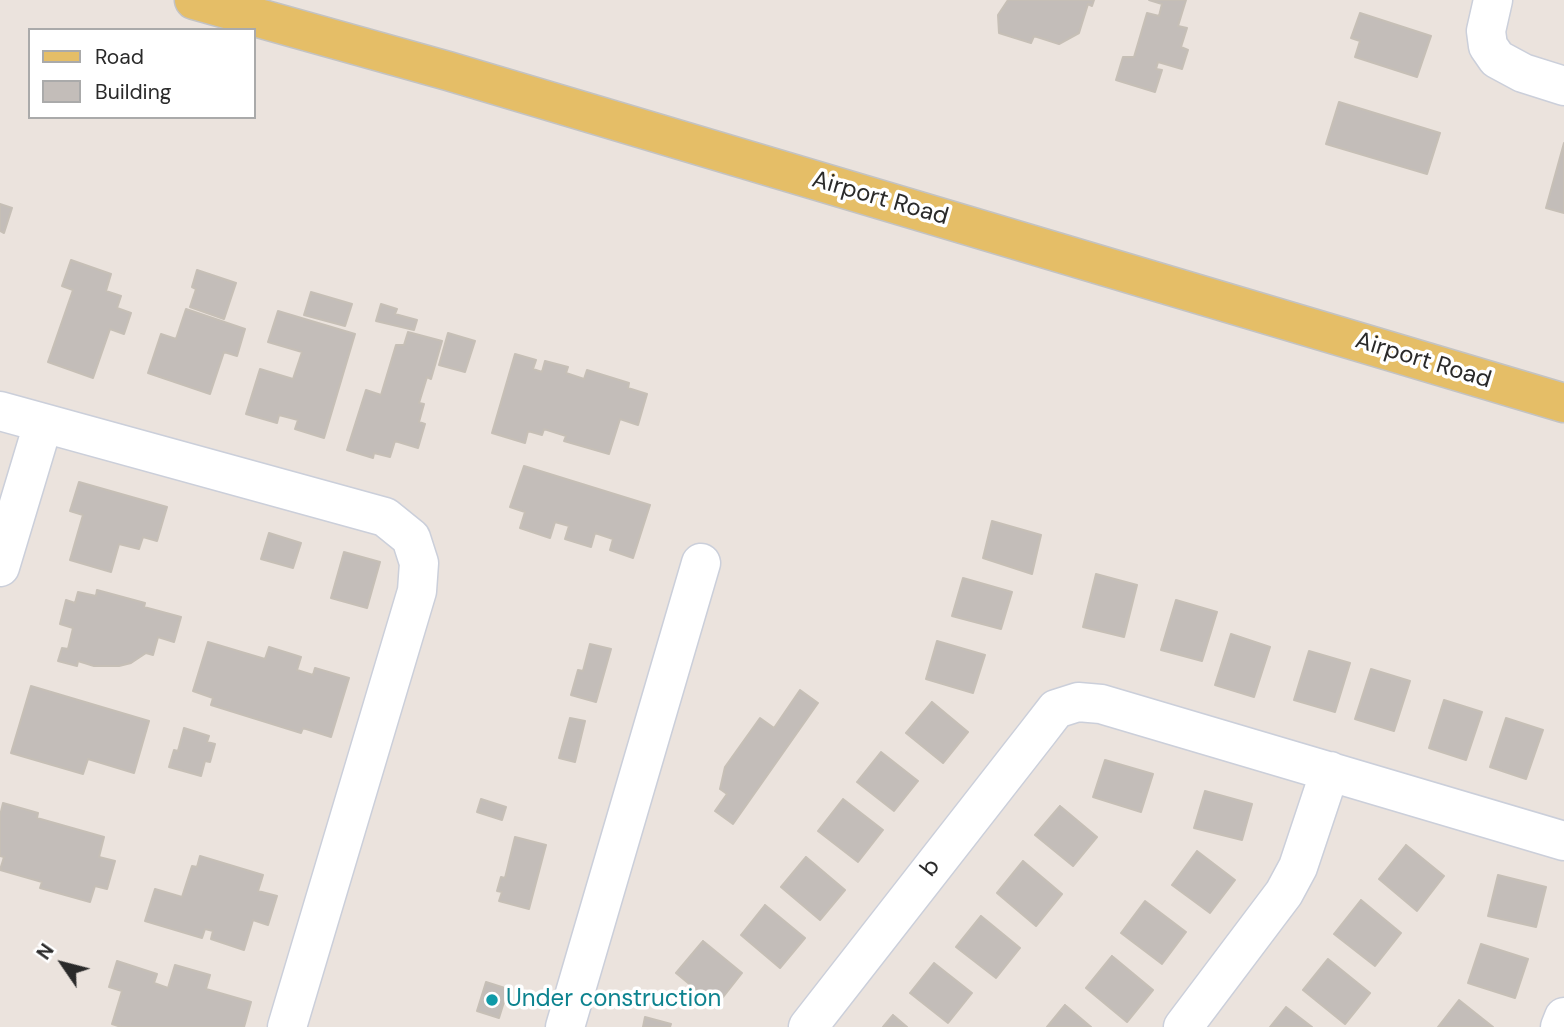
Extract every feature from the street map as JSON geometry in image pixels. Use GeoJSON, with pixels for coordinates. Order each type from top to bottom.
{"type":"FeatureCollection","features":[{"type":"Feature","properties":{"kind":"main road","name":"Airport Road"},"geometry":{"type":"LineString","coordinates":[[194,0],[254,9],[461,75],[1564,403]]}},
{"type":"Feature","properties":{"kind":"street"},"geometry":{"type":"LineString","coordinates":[[1493,0],[1486,31],[1488,46],[1497,59],[1524,73],[1564,86]]}},
{"type":"Feature","properties":{"kind":"street"},"geometry":{"type":"LineString","coordinates":[[0,411],[385,517],[411,538],[419,563],[417,591],[287,1027]]}},
{"type":"Feature","properties":{"kind":"street"},"geometry":{"type":"LineString","coordinates":[[0,567],[43,424]]}},
{"type":"Feature","properties":{"kind":"street"},"geometry":{"type":"LineString","coordinates":[[565,1027],[701,563]]}},
{"type":"Feature","properties":{"kind":"street","name":"b"},"geometry":{"type":"LineString","coordinates":[[808,1027],[1056,709],[1078,702],[1101,704],[1330,771]]}},
{"type":"Feature","properties":{"kind":"street"},"geometry":{"type":"LineString","coordinates":[[1183,1027],[1284,893],[1298,867],[1330,771],[1564,841]]}},
{"type":"Feature","properties":{"kind":"street"},"geometry":{"type":"LineString","coordinates":[[1560,1027],[1564,1017]]}},
{"type":"Feature","properties":{"kind":"building"},"geometry":{"type":"Polygon","coordinates":[[[1008,0],[1094,0],[1092,6],[1088,4],[1079,33],[1059,44],[1034,36],[1031,43],[999,33],[998,15],[1008,0]]]}},
{"type":"Feature","properties":{"kind":"building"},"geometry":{"type":"Polygon","coordinates":[[[1149,0],[1186,0],[1178,26],[1187,28],[1181,47],[1188,50],[1182,69],[1158,62],[1156,69],[1162,70],[1155,92],[1116,80],[1123,57],[1134,57],[1147,13],[1159,16],[1162,4],[1149,0]]]}},
{"type":"Feature","properties":{"kind":"building"},"geometry":{"type":"Polygon","coordinates":[[[1360,13],[1431,36],[1417,77],[1355,57],[1360,41],[1351,38],[1360,13]]]}},
{"type":"Feature","properties":{"kind":"building"},"geometry":{"type":"Polygon","coordinates":[[[1339,102],[1440,133],[1427,174],[1326,144],[1339,102]]]}},
{"type":"Feature","properties":{"kind":"building"},"geometry":{"type":"Polygon","coordinates":[[[1564,143],[1564,213],[1546,208],[1564,143]]]}},
{"type":"Feature","properties":{"kind":"building"},"geometry":{"type":"Polygon","coordinates":[[[0,204],[12,208],[4,233],[0,231],[0,204]]]}},
{"type":"Feature","properties":{"kind":"building"},"geometry":{"type":"Polygon","coordinates":[[[71,260],[111,274],[106,291],[121,296],[117,308],[131,313],[124,334],[110,329],[93,378],[48,362],[73,290],[62,286],[71,260]]]}},
{"type":"Feature","properties":{"kind":"building"},"geometry":{"type":"Polygon","coordinates":[[[197,270],[236,283],[224,319],[190,307],[196,289],[192,287],[197,270]]]}},
{"type":"Feature","properties":{"kind":"building"},"geometry":{"type":"Polygon","coordinates":[[[311,292],[352,304],[345,326],[304,315],[311,292]]]}},
{"type":"Feature","properties":{"kind":"building"},"geometry":{"type":"Polygon","coordinates":[[[381,304],[397,309],[395,314],[417,320],[414,330],[376,321],[381,304]]]}},
{"type":"Feature","properties":{"kind":"building"},"geometry":{"type":"Polygon","coordinates":[[[186,309],[245,329],[237,356],[224,352],[210,394],[148,373],[161,334],[176,339],[186,309]]]}},
{"type":"Feature","properties":{"kind":"building"},"geometry":{"type":"Polygon","coordinates":[[[278,311],[355,334],[324,438],[295,429],[298,420],[279,415],[277,423],[246,414],[260,369],[293,379],[302,352],[268,342],[278,311]]]}},
{"type":"Feature","properties":{"kind":"building"},"geometry":{"type":"Polygon","coordinates":[[[408,332],[442,341],[431,379],[427,377],[419,403],[424,404],[419,422],[425,424],[418,448],[395,441],[390,457],[374,453],[373,458],[347,450],[366,390],[381,395],[396,345],[404,345],[408,332]]]}},
{"type":"Feature","properties":{"kind":"building"},"geometry":{"type":"Polygon","coordinates":[[[448,333],[475,341],[465,372],[439,365],[448,333]]]}},
{"type":"Feature","properties":{"kind":"building"},"geometry":{"type":"Polygon","coordinates":[[[515,354],[536,360],[533,369],[542,372],[545,361],[568,367],[566,373],[584,379],[587,370],[629,383],[628,388],[647,394],[638,425],[620,419],[609,454],[564,441],[566,436],[544,429],[542,435],[528,431],[525,443],[492,433],[515,354]]]}},
{"type":"Feature","properties":{"kind":"building"},"geometry":{"type":"Polygon","coordinates":[[[524,466],[650,505],[633,558],[610,550],[613,539],[595,533],[591,547],[565,539],[569,526],[555,522],[550,538],[520,528],[525,512],[510,507],[524,466]]]}},
{"type":"Feature","properties":{"kind":"building"},"geometry":{"type":"Polygon","coordinates":[[[79,482],[167,507],[157,541],[143,537],[139,549],[119,544],[111,572],[70,560],[83,515],[70,511],[79,482]]]}},
{"type":"Feature","properties":{"kind":"building"},"geometry":{"type":"Polygon","coordinates":[[[992,521],[1041,535],[1032,574],[983,558],[992,521]]]}},
{"type":"Feature","properties":{"kind":"building"},"geometry":{"type":"Polygon","coordinates":[[[269,533],[301,543],[293,568],[261,559],[269,533]]]}},
{"type":"Feature","properties":{"kind":"building"},"geometry":{"type":"Polygon","coordinates":[[[344,552],[380,562],[367,608],[331,598],[344,552]]]}},
{"type":"Feature","properties":{"kind":"building"},"geometry":{"type":"Polygon","coordinates":[[[1096,574],[1137,585],[1124,637],[1083,627],[1096,574]]]}},
{"type":"Feature","properties":{"kind":"building"},"geometry":{"type":"Polygon","coordinates":[[[963,578],[1012,592],[1001,629],[952,616],[963,578]]]}},
{"type":"Feature","properties":{"kind":"building"},"geometry":{"type":"Polygon","coordinates":[[[97,590],[145,603],[144,607],[181,617],[174,642],[158,637],[153,655],[146,653],[131,663],[119,666],[94,666],[78,661],[77,666],[58,661],[62,648],[68,649],[73,628],[60,624],[66,600],[75,603],[78,592],[96,596],[97,590]]]}},
{"type":"Feature","properties":{"kind":"building"},"geometry":{"type":"Polygon","coordinates":[[[1176,600],[1217,612],[1202,661],[1161,650],[1176,600]]]}},
{"type":"Feature","properties":{"kind":"building"},"geometry":{"type":"Polygon","coordinates":[[[1231,634],[1270,647],[1254,697],[1215,685],[1231,634]]]}},
{"type":"Feature","properties":{"kind":"building"},"geometry":{"type":"Polygon","coordinates":[[[937,641],[985,655],[973,693],[926,679],[937,641]]]}},
{"type":"Feature","properties":{"kind":"building"},"geometry":{"type":"Polygon","coordinates":[[[208,642],[265,659],[269,647],[301,657],[297,670],[313,675],[315,668],[349,678],[331,737],[303,728],[301,733],[211,705],[213,698],[193,691],[208,642]]]}},
{"type":"Feature","properties":{"kind":"building"},"geometry":{"type":"Polygon","coordinates":[[[590,644],[611,649],[596,702],[571,695],[578,670],[583,671],[590,644]]]}},
{"type":"Feature","properties":{"kind":"building"},"geometry":{"type":"Polygon","coordinates":[[[1309,651],[1350,663],[1335,712],[1294,700],[1309,651]]]}},
{"type":"Feature","properties":{"kind":"building"},"geometry":{"type":"Polygon","coordinates":[[[1371,669],[1410,681],[1394,731],[1355,719],[1371,669]]]}},
{"type":"Feature","properties":{"kind":"building"},"geometry":{"type":"Polygon","coordinates":[[[31,686],[149,721],[134,773],[88,759],[83,774],[11,753],[31,686]]]}},
{"type":"Feature","properties":{"kind":"building"},"geometry":{"type":"Polygon","coordinates":[[[800,690],[818,703],[733,824],[715,811],[727,794],[720,789],[725,767],[760,718],[774,728],[800,690]]]}},
{"type":"Feature","properties":{"kind":"building"},"geometry":{"type":"Polygon","coordinates":[[[1444,700],[1482,712],[1466,760],[1429,748],[1444,700]]]}},
{"type":"Feature","properties":{"kind":"building"},"geometry":{"type":"Polygon","coordinates":[[[932,702],[968,732],[943,763],[906,733],[932,702]]]}},
{"type":"Feature","properties":{"kind":"building"},"geometry":{"type":"Polygon","coordinates":[[[570,718],[585,721],[575,762],[559,758],[570,718]]]}},
{"type":"Feature","properties":{"kind":"building"},"geometry":{"type":"Polygon","coordinates":[[[1506,718],[1543,730],[1526,779],[1490,767],[1506,718]]]}},
{"type":"Feature","properties":{"kind":"building"},"geometry":{"type":"Polygon","coordinates":[[[184,728],[209,736],[207,742],[215,744],[210,762],[205,761],[201,776],[169,767],[174,750],[178,751],[184,728]]]}},
{"type":"Feature","properties":{"kind":"building"},"geometry":{"type":"Polygon","coordinates":[[[881,752],[918,781],[894,811],[857,782],[881,752]]]}},
{"type":"Feature","properties":{"kind":"building"},"geometry":{"type":"Polygon","coordinates":[[[1105,760],[1153,774],[1141,812],[1093,797],[1105,760]]]}},
{"type":"Feature","properties":{"kind":"building"},"geometry":{"type":"Polygon","coordinates":[[[1205,791],[1252,804],[1242,840],[1194,828],[1205,791]]]}},
{"type":"Feature","properties":{"kind":"building"},"geometry":{"type":"Polygon","coordinates":[[[481,799],[506,807],[502,820],[477,812],[481,799]]]}},
{"type":"Feature","properties":{"kind":"building"},"geometry":{"type":"Polygon","coordinates":[[[843,799],[883,830],[858,862],[818,831],[843,799]]]}},
{"type":"Feature","properties":{"kind":"building"},"geometry":{"type":"Polygon","coordinates":[[[3,803],[38,813],[37,818],[104,837],[99,857],[115,861],[107,889],[95,886],[90,902],[40,888],[42,882],[0,870],[4,857],[0,856],[0,816],[3,803]]]}},
{"type":"Feature","properties":{"kind":"building"},"geometry":{"type":"Polygon","coordinates":[[[1060,806],[1097,837],[1073,866],[1035,835],[1060,806]]]}},
{"type":"Feature","properties":{"kind":"building"},"geometry":{"type":"Polygon","coordinates":[[[515,837],[546,845],[529,909],[499,901],[502,892],[497,891],[501,877],[505,878],[515,837]]]}},
{"type":"Feature","properties":{"kind":"building"},"geometry":{"type":"Polygon","coordinates":[[[1406,845],[1444,876],[1417,911],[1379,879],[1406,845]]]}},
{"type":"Feature","properties":{"kind":"building"},"geometry":{"type":"Polygon","coordinates":[[[1197,851],[1235,880],[1210,913],[1172,885],[1197,851]]]}},
{"type":"Feature","properties":{"kind":"building"},"geometry":{"type":"Polygon","coordinates":[[[200,856],[263,875],[258,891],[277,896],[268,925],[253,920],[244,950],[211,939],[213,931],[205,929],[202,938],[145,921],[155,889],[182,897],[192,866],[197,867],[200,856]]]}},
{"type":"Feature","properties":{"kind":"building"},"geometry":{"type":"Polygon","coordinates":[[[806,857],[845,890],[820,920],[781,887],[806,857]]]}},
{"type":"Feature","properties":{"kind":"building"},"geometry":{"type":"Polygon","coordinates":[[[1023,861],[1062,894],[1036,926],[997,893],[1023,861]]]}},
{"type":"Feature","properties":{"kind":"building"},"geometry":{"type":"Polygon","coordinates":[[[1498,875],[1546,887],[1536,927],[1488,916],[1498,875]]]}},
{"type":"Feature","properties":{"kind":"building"},"geometry":{"type":"Polygon","coordinates":[[[1361,900],[1401,933],[1375,966],[1334,934],[1361,900]]]}},
{"type":"Feature","properties":{"kind":"building"},"geometry":{"type":"Polygon","coordinates":[[[1145,901],[1186,932],[1162,964],[1121,933],[1145,901]]]}},
{"type":"Feature","properties":{"kind":"building"},"geometry":{"type":"Polygon","coordinates":[[[765,905],[805,938],[780,968],[741,935],[765,905]]]}},
{"type":"Feature","properties":{"kind":"building"},"geometry":{"type":"Polygon","coordinates":[[[981,916],[1020,948],[996,978],[956,947],[981,916]]]}},
{"type":"Feature","properties":{"kind":"building"},"geometry":{"type":"Polygon","coordinates":[[[703,941],[742,973],[716,1006],[676,973],[703,941]]]}},
{"type":"Feature","properties":{"kind":"building"},"geometry":{"type":"Polygon","coordinates":[[[1481,944],[1528,959],[1515,998],[1468,983],[1481,944]]]}},
{"type":"Feature","properties":{"kind":"building"},"geometry":{"type":"Polygon","coordinates":[[[1112,956],[1153,990],[1127,1022],[1086,988],[1112,956]]]}},
{"type":"Feature","properties":{"kind":"building"},"geometry":{"type":"Polygon","coordinates":[[[1328,959],[1370,993],[1345,1024],[1303,990],[1328,959]]]}},
{"type":"Feature","properties":{"kind":"building"},"geometry":{"type":"Polygon","coordinates":[[[117,961],[157,974],[154,983],[168,988],[175,965],[210,975],[206,989],[251,1002],[244,1027],[121,1027],[112,1024],[122,991],[109,987],[117,961]]]}},
{"type":"Feature","properties":{"kind":"building"},"geometry":{"type":"Polygon","coordinates":[[[934,963],[972,993],[948,1023],[910,993],[934,963]]]}},
{"type":"Feature","properties":{"kind":"building","name":"Under construction"},"geometry":{"type":"Polygon","coordinates":[[[486,982],[508,989],[499,1018],[477,1011],[486,982]]]}},
{"type":"Feature","properties":{"kind":"building"},"geometry":{"type":"Polygon","coordinates":[[[1459,1000],[1493,1027],[1438,1027],[1459,1000]]]}},
{"type":"Feature","properties":{"kind":"building"},"geometry":{"type":"Polygon","coordinates":[[[1065,1005],[1091,1027],[1047,1027],[1065,1005]]]}},
{"type":"Feature","properties":{"kind":"building"},"geometry":{"type":"Polygon","coordinates":[[[1286,1007],[1312,1027],[1270,1027],[1286,1007]]]}},
{"type":"Feature","properties":{"kind":"building"},"geometry":{"type":"Polygon","coordinates":[[[893,1015],[907,1027],[883,1027],[893,1015]]]}},
{"type":"Feature","properties":{"kind":"building"},"geometry":{"type":"Polygon","coordinates":[[[645,1017],[671,1024],[670,1027],[643,1027],[645,1017]]]}},
{"type":"Feature","properties":{"kind":"place","name":"Under construction"},"geometry":{"type":"Point","coordinates":[492,1000]}}]}
